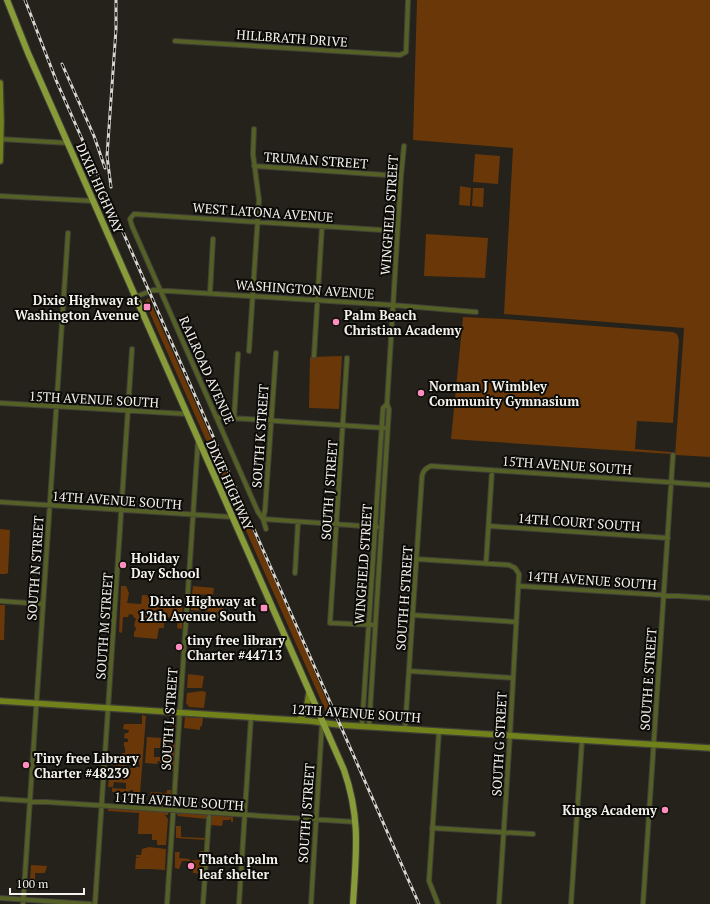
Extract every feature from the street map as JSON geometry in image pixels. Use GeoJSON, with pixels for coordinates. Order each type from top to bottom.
{"type":"FeatureCollection","features":[{"type":"Feature","properties":{"kind":"main road","name":"DIXIE HIGHWAY"},"geometry":{"type":"LineString","coordinates":[[7,0],[18,30],[348,783],[356,822],[353,904]]}},
{"type":"Feature","properties":{"kind":"street","name":"HILLBRATH DRIVE"},"geometry":{"type":"LineString","coordinates":[[175,41],[400,55],[406,52],[408,0]]}},
{"type":"Feature","properties":{"kind":"street"},"geometry":{"type":"LineString","coordinates":[[0,83],[0,161]]}},
{"type":"Feature","properties":{"kind":"street"},"geometry":{"type":"LineString","coordinates":[[249,351],[259,192],[253,154],[254,129]]}},
{"type":"Feature","properties":{"kind":"street"},"geometry":{"type":"LineString","coordinates":[[1,139],[68,143]]}},
{"type":"Feature","properties":{"kind":"street","name":"WINGFIELD STREET"},"geometry":{"type":"LineString","coordinates":[[368,726],[388,428],[389,409],[387,404],[392,305],[404,146]]}},
{"type":"Feature","properties":{"kind":"street","name":"TRUMAN STREET"},"geometry":{"type":"LineString","coordinates":[[254,166],[401,176]]}},
{"type":"Feature","properties":{"kind":"street"},"geometry":{"type":"LineString","coordinates":[[0,196],[93,201]]}},
{"type":"Feature","properties":{"kind":"street","name":"WEST LATONA AVENUE"},"geometry":{"type":"LineString","coordinates":[[130,219],[134,214],[397,231]]}},
{"type":"Feature","properties":{"kind":"street","name":"RAILROAD AVENUE"},"geometry":{"type":"LineString","coordinates":[[130,219],[216,418],[258,512],[263,519],[266,529]]}},
{"type":"Feature","properties":{"kind":"street"},"geometry":{"type":"LineString","coordinates":[[314,356],[322,226]]}},
{"type":"Feature","properties":{"kind":"street","name":"SOUTH N STREET"},"geometry":{"type":"LineString","coordinates":[[23,902],[68,233]]}},
{"type":"Feature","properties":{"kind":"street"},"geometry":{"type":"LineString","coordinates":[[210,293],[213,239]]}},
{"type":"Feature","properties":{"kind":"street","name":"WASHINGTON AVENUE"},"geometry":{"type":"LineString","coordinates":[[135,297],[149,291],[160,290],[476,312]]}},
{"type":"Feature","properties":{"kind":"street","name":"SOUTH M STREET"},"geometry":{"type":"LineString","coordinates":[[95,904],[132,349]]}},
{"type":"Feature","properties":{"kind":"street","name":"SOUTH K STREET"},"geometry":{"type":"LineString","coordinates":[[263,519],[265,510],[276,353]]}},
{"type":"Feature","properties":{"kind":"street"},"geometry":{"type":"LineString","coordinates":[[234,419],[238,354]]}},
{"type":"Feature","properties":{"kind":"street","name":"SOUTH J STREET"},"geometry":{"type":"LineString","coordinates":[[347,358],[330,623],[368,625]]}},
{"type":"Feature","properties":{"kind":"street","name":"15TH AVENUE SOUTH"},"geometry":{"type":"LineString","coordinates":[[0,403],[187,414]]}},
{"type":"Feature","properties":{"kind":"street","name":"WINGFIELD STREET"},"geometry":{"type":"LineString","coordinates":[[362,726],[383,408],[387,404]]}},
{"type":"Feature","properties":{"kind":"street"},"geometry":{"type":"LineString","coordinates":[[216,418],[388,428]]}},
{"type":"Feature","properties":{"kind":"street","name":"SOUTH L STREET"},"geometry":{"type":"LineString","coordinates":[[167,904],[198,440]]}},
{"type":"Feature","properties":{"kind":"street","name":"SOUTH E STREET"},"geometry":{"type":"LineString","coordinates":[[643,904],[673,455]]}},
{"type":"Feature","properties":{"kind":"street","name":"15TH AVENUE SOUTH"},"geometry":{"type":"LineString","coordinates":[[424,469],[430,466],[710,485]]}},
{"type":"Feature","properties":{"kind":"street","name":"SOUTH H STREET"},"geometry":{"type":"LineString","coordinates":[[405,728],[422,476],[424,469]]}},
{"type":"Feature","properties":{"kind":"street"},"geometry":{"type":"LineString","coordinates":[[486,564],[492,470]]}},
{"type":"Feature","properties":{"kind":"street","name":"14TH AVENUE SOUTH"},"geometry":{"type":"LineString","coordinates":[[0,502],[232,517]]}},
{"type":"Feature","properties":{"kind":"street"},"geometry":{"type":"LineString","coordinates":[[263,519],[382,527]]}},
{"type":"Feature","properties":{"kind":"street"},"geometry":{"type":"LineString","coordinates":[[295,573],[298,522]]}},
{"type":"Feature","properties":{"kind":"street","name":"14TH COURT SOUTH"},"geometry":{"type":"LineString","coordinates":[[489,526],[668,538]]}},
{"type":"Feature","properties":{"kind":"street","name":"14TH AVENUE SOUTH"},"geometry":{"type":"LineString","coordinates":[[416,559],[509,565],[515,568],[519,574],[519,586],[710,598]]}},
{"type":"Feature","properties":{"kind":"street","name":"SOUTH G STREET"},"geometry":{"type":"LineString","coordinates":[[499,904],[519,586]]}},
{"type":"Feature","properties":{"kind":"street"},"geometry":{"type":"LineString","coordinates":[[370,600],[377,600]]}},
{"type":"Feature","properties":{"kind":"street"},"geometry":{"type":"LineString","coordinates":[[0,601],[43,604]]}},
{"type":"Feature","properties":{"kind":"street"},"geometry":{"type":"LineString","coordinates":[[186,614],[224,617]]}},
{"type":"Feature","properties":{"kind":"street"},"geometry":{"type":"LineString","coordinates":[[412,615],[516,622]]}},
{"type":"Feature","properties":{"kind":"street"},"geometry":{"type":"LineString","coordinates":[[368,625],[375,626]]}},
{"type":"Feature","properties":{"kind":"street"},"geometry":{"type":"LineString","coordinates":[[409,671],[513,678]]}},
{"type":"Feature","properties":{"kind":"street"},"geometry":{"type":"LineString","coordinates":[[299,720],[306,712],[309,693]]}},
{"type":"Feature","properties":{"kind":"street","name":"12TH AVENUE SOUTH"},"geometry":{"type":"LineString","coordinates":[[0,700],[299,720],[362,726],[710,748]]}},
{"type":"Feature","properties":{"kind":"street"},"geometry":{"type":"LineString","coordinates":[[239,904],[251,717]]}},
{"type":"Feature","properties":{"kind":"street","name":"SOUTH J STREET"},"geometry":{"type":"LineString","coordinates":[[311,904],[322,722]]}},
{"type":"Feature","properties":{"kind":"street"},"geometry":{"type":"LineString","coordinates":[[438,904],[429,882],[439,731]]}},
{"type":"Feature","properties":{"kind":"street"},"geometry":{"type":"LineString","coordinates":[[571,904],[582,740]]}},
{"type":"Feature","properties":{"kind":"street","name":"11TH AVENUE SOUTH"},"geometry":{"type":"LineString","coordinates":[[0,799],[356,822]]}},
{"type":"Feature","properties":{"kind":"street"},"geometry":{"type":"LineString","coordinates":[[203,904],[209,817]]}},
{"type":"Feature","properties":{"kind":"street"},"geometry":{"type":"LineString","coordinates":[[432,828],[533,834]]}},
{"type":"Feature","properties":{"kind":"street"},"geometry":{"type":"LineString","coordinates":[[0,898],[23,902],[90,904]]}},
{"type":"Feature","properties":{"kind":"shaded area"},"geometry":{"type":"Polygon","coordinates":[[[417,0],[710,0],[710,457],[675,455],[684,328],[504,314],[513,148],[413,140],[417,0]]]}},
{"type":"Feature","properties":{"kind":"shaded area"},"geometry":{"type":"Polygon","coordinates":[[[475,154],[500,156],[498,184],[473,182],[475,154]]]}},
{"type":"Feature","properties":{"kind":"shaded area"},"geometry":{"type":"Polygon","coordinates":[[[460,186],[471,188],[470,206],[459,205],[460,186]]]}},
{"type":"Feature","properties":{"kind":"shaded area"},"geometry":{"type":"Polygon","coordinates":[[[473,188],[484,188],[483,207],[472,206],[473,188]]]}},
{"type":"Feature","properties":{"kind":"shaded area"},"geometry":{"type":"Polygon","coordinates":[[[426,234],[488,238],[485,278],[424,276],[426,234]]]}},
{"type":"Feature","properties":{"kind":"shaded area"},"geometry":{"type":"Polygon","coordinates":[[[148,298],[306,651],[331,712],[327,714],[145,302],[148,298]]]}},
{"type":"Feature","properties":{"kind":"shaded area"},"geometry":{"type":"Polygon","coordinates":[[[463,317],[673,332],[677,334],[679,340],[673,423],[637,421],[635,449],[671,452],[671,454],[451,439],[463,317]]]}},
{"type":"Feature","properties":{"kind":"shaded area"},"geometry":{"type":"Polygon","coordinates":[[[342,356],[339,409],[309,408],[310,357],[342,356]]]}},
{"type":"Feature","properties":{"kind":"shaded area"},"geometry":{"type":"Polygon","coordinates":[[[0,529],[10,530],[8,573],[6,574],[0,574],[0,529]]]}},
{"type":"Feature","properties":{"kind":"shaded area"},"geometry":{"type":"Polygon","coordinates":[[[121,586],[126,586],[129,593],[127,603],[141,604],[142,595],[167,597],[167,605],[179,607],[180,597],[183,598],[182,629],[177,628],[178,619],[167,617],[164,620],[164,628],[159,628],[157,639],[134,637],[134,632],[136,630],[134,626],[136,618],[129,614],[128,617],[123,617],[122,633],[119,632],[121,586]]]}},
{"type":"Feature","properties":{"kind":"shaded area"},"geometry":{"type":"Polygon","coordinates":[[[193,586],[214,588],[213,595],[192,594],[193,586]]]}},
{"type":"Feature","properties":{"kind":"shaded area"},"geometry":{"type":"Polygon","coordinates":[[[191,598],[224,600],[223,613],[191,610],[191,598]]]}},
{"type":"Feature","properties":{"kind":"shaded area"},"geometry":{"type":"Polygon","coordinates":[[[0,605],[5,605],[4,640],[0,640],[0,605]]]}},
{"type":"Feature","properties":{"kind":"shaded area"},"geometry":{"type":"Polygon","coordinates":[[[188,674],[204,676],[202,688],[187,688],[188,674]]]}},
{"type":"Feature","properties":{"kind":"shaded area"},"geometry":{"type":"Polygon","coordinates":[[[202,691],[206,692],[204,708],[189,707],[186,703],[187,693],[202,691]]]}},
{"type":"Feature","properties":{"kind":"shaded area"},"geometry":{"type":"Polygon","coordinates":[[[142,715],[146,716],[140,794],[133,793],[133,790],[130,790],[130,792],[112,792],[112,788],[126,789],[126,783],[114,782],[113,787],[108,787],[109,779],[119,779],[120,777],[129,778],[129,773],[117,769],[114,777],[108,777],[109,767],[140,767],[139,762],[132,761],[125,766],[109,765],[109,757],[117,757],[117,754],[122,755],[122,753],[125,753],[124,742],[128,742],[128,739],[124,738],[125,733],[128,733],[129,730],[123,729],[124,724],[142,724],[142,715]]]}},
{"type":"Feature","properties":{"kind":"shaded area"},"geometry":{"type":"Polygon","coordinates":[[[172,716],[175,716],[175,735],[171,736],[172,716]]]}},
{"type":"Feature","properties":{"kind":"shaded area"},"geometry":{"type":"Polygon","coordinates":[[[185,717],[203,718],[200,730],[184,728],[185,717]]]}},
{"type":"Feature","properties":{"kind":"shaded area"},"geometry":{"type":"Polygon","coordinates":[[[171,736],[176,742],[175,771],[167,771],[167,767],[165,767],[164,764],[160,764],[160,761],[158,761],[157,764],[145,763],[147,737],[161,738],[160,748],[154,748],[154,757],[167,758],[169,738],[171,738],[171,736]]]}},
{"type":"Feature","properties":{"kind":"shaded area"},"geometry":{"type":"Polygon","coordinates":[[[167,790],[171,790],[170,807],[157,807],[158,801],[166,802],[167,797],[160,795],[150,796],[151,792],[167,793],[167,790]]]}},
{"type":"Feature","properties":{"kind":"shaded area"},"geometry":{"type":"Polygon","coordinates":[[[108,808],[168,812],[168,815],[165,815],[168,819],[166,845],[157,845],[157,840],[152,840],[152,834],[138,834],[139,813],[108,811],[108,808]]]}},
{"type":"Feature","properties":{"kind":"shaded area"},"geometry":{"type":"Polygon","coordinates":[[[181,813],[233,817],[233,822],[231,822],[231,819],[223,820],[222,826],[210,825],[205,897],[201,896],[203,874],[193,873],[193,869],[189,869],[189,861],[182,861],[179,869],[175,868],[175,852],[180,852],[179,858],[190,859],[190,861],[201,860],[201,858],[204,858],[204,855],[200,854],[200,851],[206,851],[206,840],[176,838],[176,826],[181,826],[181,837],[205,838],[207,819],[177,816],[181,813]]]}},
{"type":"Feature","properties":{"kind":"shaded area"},"geometry":{"type":"Polygon","coordinates":[[[149,847],[166,849],[165,870],[135,869],[136,858],[141,858],[136,857],[136,855],[141,855],[142,849],[149,847]]]}},
{"type":"Feature","properties":{"kind":"shaded area"},"geometry":{"type":"Polygon","coordinates":[[[31,865],[47,866],[45,873],[35,873],[35,881],[30,881],[31,865]]]}},
{"type":"Feature","properties":{"kind":"railway"},"geometry":{"type":"LineString","coordinates":[[25,0],[56,80],[419,904]]}},
{"type":"Feature","properties":{"kind":"railway"},"geometry":{"type":"LineString","coordinates":[[111,187],[107,156],[116,29],[116,0]]}},
{"type":"Feature","properties":{"kind":"railway"},"geometry":{"type":"LineString","coordinates":[[62,64],[94,136],[105,168]]}},
{"type":"Feature","properties":{"kind":"place","name":"Dixie Highway at Washington Avenue"},"geometry":{"type":"Point","coordinates":[147,307]}},
{"type":"Feature","properties":{"kind":"place","name":"Palm Beach Christian Academy"},"geometry":{"type":"Point","coordinates":[336,322]}},
{"type":"Feature","properties":{"kind":"place","name":"Norman J Wimbley Community Gymnasium"},"geometry":{"type":"Point","coordinates":[421,393]}},
{"type":"Feature","properties":{"kind":"place","name":"Holiday Day School"},"geometry":{"type":"Point","coordinates":[123,565]}},
{"type":"Feature","properties":{"kind":"place","name":"Dixie Highway at 12th Avenue South"},"geometry":{"type":"Point","coordinates":[264,608]}},
{"type":"Feature","properties":{"kind":"place","name":"tiny free library Charter #44713"},"geometry":{"type":"Point","coordinates":[179,647]}},
{"type":"Feature","properties":{"kind":"place","name":"Tiny free Library Charter #48239"},"geometry":{"type":"Point","coordinates":[26,765]}},
{"type":"Feature","properties":{"kind":"place","name":"Kings Academy"},"geometry":{"type":"Point","coordinates":[665,810]}},
{"type":"Feature","properties":{"kind":"place","name":"Thatch palm leaf shelter"},"geometry":{"type":"Point","coordinates":[191,866]}}]}
